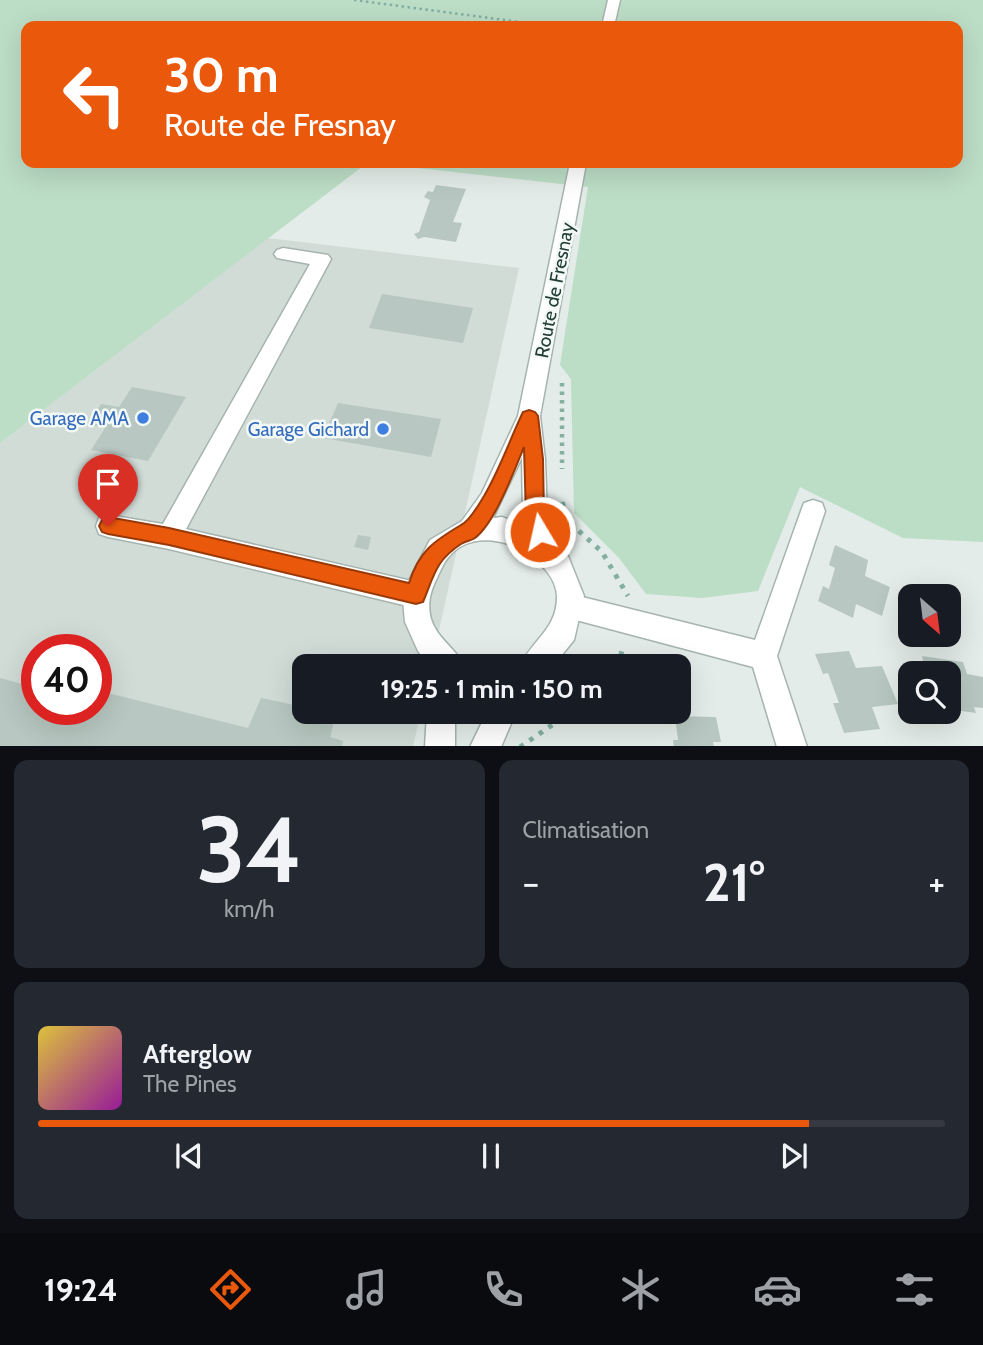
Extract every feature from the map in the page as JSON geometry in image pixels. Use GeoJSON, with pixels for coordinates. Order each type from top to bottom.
{"type":"FeatureCollection","features":[{"type":"Feature","properties":{"kind":"street"},"geometry":{"type":"LineString","coordinates":[[609,21],[614,0]]}},
{"type":"Feature","properties":{"kind":"street","name":"Route de Fresnay"},"geometry":{"type":"LineString","coordinates":[[469,532],[491,501],[529,416],[577,168]]}},
{"type":"Feature","properties":{"kind":"street"},"geometry":{"type":"LineString","coordinates":[[169,537],[322,259],[283,254]]}},
{"type":"Feature","properties":{"kind":"street","name":"Route de Fresnay"},"geometry":{"type":"LineString","coordinates":[[529,416],[534,459],[535,517],[545,547]]}},
{"type":"Feature","properties":{"kind":"street"},"geometry":{"type":"LineString","coordinates":[[792,746],[763,656],[813,511]]}},
{"type":"Feature","properties":{"kind":"street"},"geometry":{"type":"LineString","coordinates":[[108,526],[169,537],[416,595]]}},
{"type":"Feature","properties":{"kind":"street"},"geometry":{"type":"LineString","coordinates":[[435,654],[423,638],[416,616],[416,595],[423,570],[438,550],[458,535],[482,528],[507,528],[527,535],[545,547],[559,564],[568,584],[570,607],[564,632],[551,654]]}},
{"type":"Feature","properties":{"kind":"street"},"geometry":{"type":"LineString","coordinates":[[570,607],[763,656]]}},
{"type":"Feature","properties":{"kind":"street"},"geometry":{"type":"LineString","coordinates":[[440,746],[441,724]]}},
{"type":"Feature","properties":{"kind":"street"},"geometry":{"type":"LineString","coordinates":[[485,746],[496,724]]}},
{"type":"Feature","properties":{"kind":"path"},"geometry":{"type":"LineString","coordinates":[[354,0],[512,21]]}},
{"type":"Feature","properties":{"kind":"path"},"geometry":{"type":"LineString","coordinates":[[540,362],[562,378],[562,474]]}},
{"type":"Feature","properties":{"kind":"path"},"geometry":{"type":"LineString","coordinates":[[562,501],[569,522],[602,552],[622,582],[630,600],[621,654]]}},
{"type":"Feature","properties":{"kind":"path"},"geometry":{"type":"LineString","coordinates":[[521,746],[554,724]]}},
{"type":"Feature","properties":{"kind":"shaded area"},"geometry":{"type":"Polygon","coordinates":[[[268,238],[519,268],[434,654],[292,654],[292,724],[418,724],[413,746],[0,746],[0,443],[268,238]]]}},
{"type":"Feature","properties":{"kind":"green space"},"geometry":{"type":"Polygon","coordinates":[[[0,0],[983,0],[983,542],[903,538],[800,487],[758,591],[702,598],[646,594],[619,558],[574,513],[571,379],[560,365],[588,187],[417,168],[963,168],[963,21],[21,21],[21,168],[360,168],[0,443],[0,0]]]}},
{"type":"Feature","properties":{"kind":"building"},"geometry":{"type":"Polygon","coordinates":[[[436,185],[466,189],[453,222],[462,223],[456,242],[424,237],[418,239],[414,234],[419,232],[430,200],[424,197],[428,191],[433,192],[436,185]]]}},
{"type":"Feature","properties":{"kind":"building"},"geometry":{"type":"Polygon","coordinates":[[[382,294],[473,308],[463,343],[369,328],[382,294]]]}},
{"type":"Feature","properties":{"kind":"building","name":"Garage AMA"},"geometry":{"type":"Polygon","coordinates":[[[132,387],[186,397],[148,461],[91,450],[105,428],[88,424],[101,404],[119,407],[132,387]]]}},
{"type":"Feature","properties":{"kind":"building","name":"Garage Gichard"},"geometry":{"type":"Polygon","coordinates":[[[338,403],[441,419],[431,457],[323,438],[338,403]]]}},
{"type":"Feature","properties":{"kind":"building"},"geometry":{"type":"Polygon","coordinates":[[[358,535],[371,537],[368,550],[354,547],[358,535]]]}},
{"type":"Feature","properties":{"kind":"building"},"geometry":{"type":"Polygon","coordinates":[[[835,545],[868,560],[865,576],[890,587],[882,616],[856,604],[853,618],[818,601],[823,586],[829,589],[835,568],[829,565],[835,545]]]}},
{"type":"Feature","properties":{"kind":"building"},"geometry":{"type":"Polygon","coordinates":[[[849,651],[856,668],[882,666],[898,704],[872,707],[880,729],[844,733],[833,703],[839,703],[828,673],[823,674],[815,654],[849,651]]]}},
{"type":"Feature","properties":{"kind":"building"},"geometry":{"type":"Polygon","coordinates":[[[922,656],[956,661],[923,661],[922,656]]]}},
{"type":"Feature","properties":{"kind":"building"},"geometry":{"type":"Polygon","coordinates":[[[961,662],[967,674],[983,677],[983,708],[974,707],[976,713],[961,711],[961,662]]]}},
{"type":"Feature","properties":{"kind":"building"},"geometry":{"type":"Polygon","coordinates":[[[0,678],[21,684],[21,725],[112,725],[112,694],[248,728],[261,698],[292,704],[292,724],[333,724],[330,737],[343,741],[342,746],[0,746],[0,678]]]}},
{"type":"Feature","properties":{"kind":"building"},"geometry":{"type":"Polygon","coordinates":[[[691,716],[716,717],[721,742],[713,742],[714,746],[674,746],[673,740],[678,740],[676,724],[691,724],[691,716]]]}},
{"type":"Feature","properties":{"kind":"place","name":"Garage AMA"},"geometry":{"type":"Point","coordinates":[143,418]}},
{"type":"Feature","properties":{"kind":"place","name":"Garage Gichard"},"geometry":{"type":"Point","coordinates":[383,429]}},
{"type":"Feature","properties":{"kind":"route"},"geometry":{"type":"LineString","coordinates":[[108,526],[169,537],[416,595],[423,570],[438,550],[458,535],[469,532],[491,501],[529,416],[534,459],[535,517],[540,532]]}}]}
